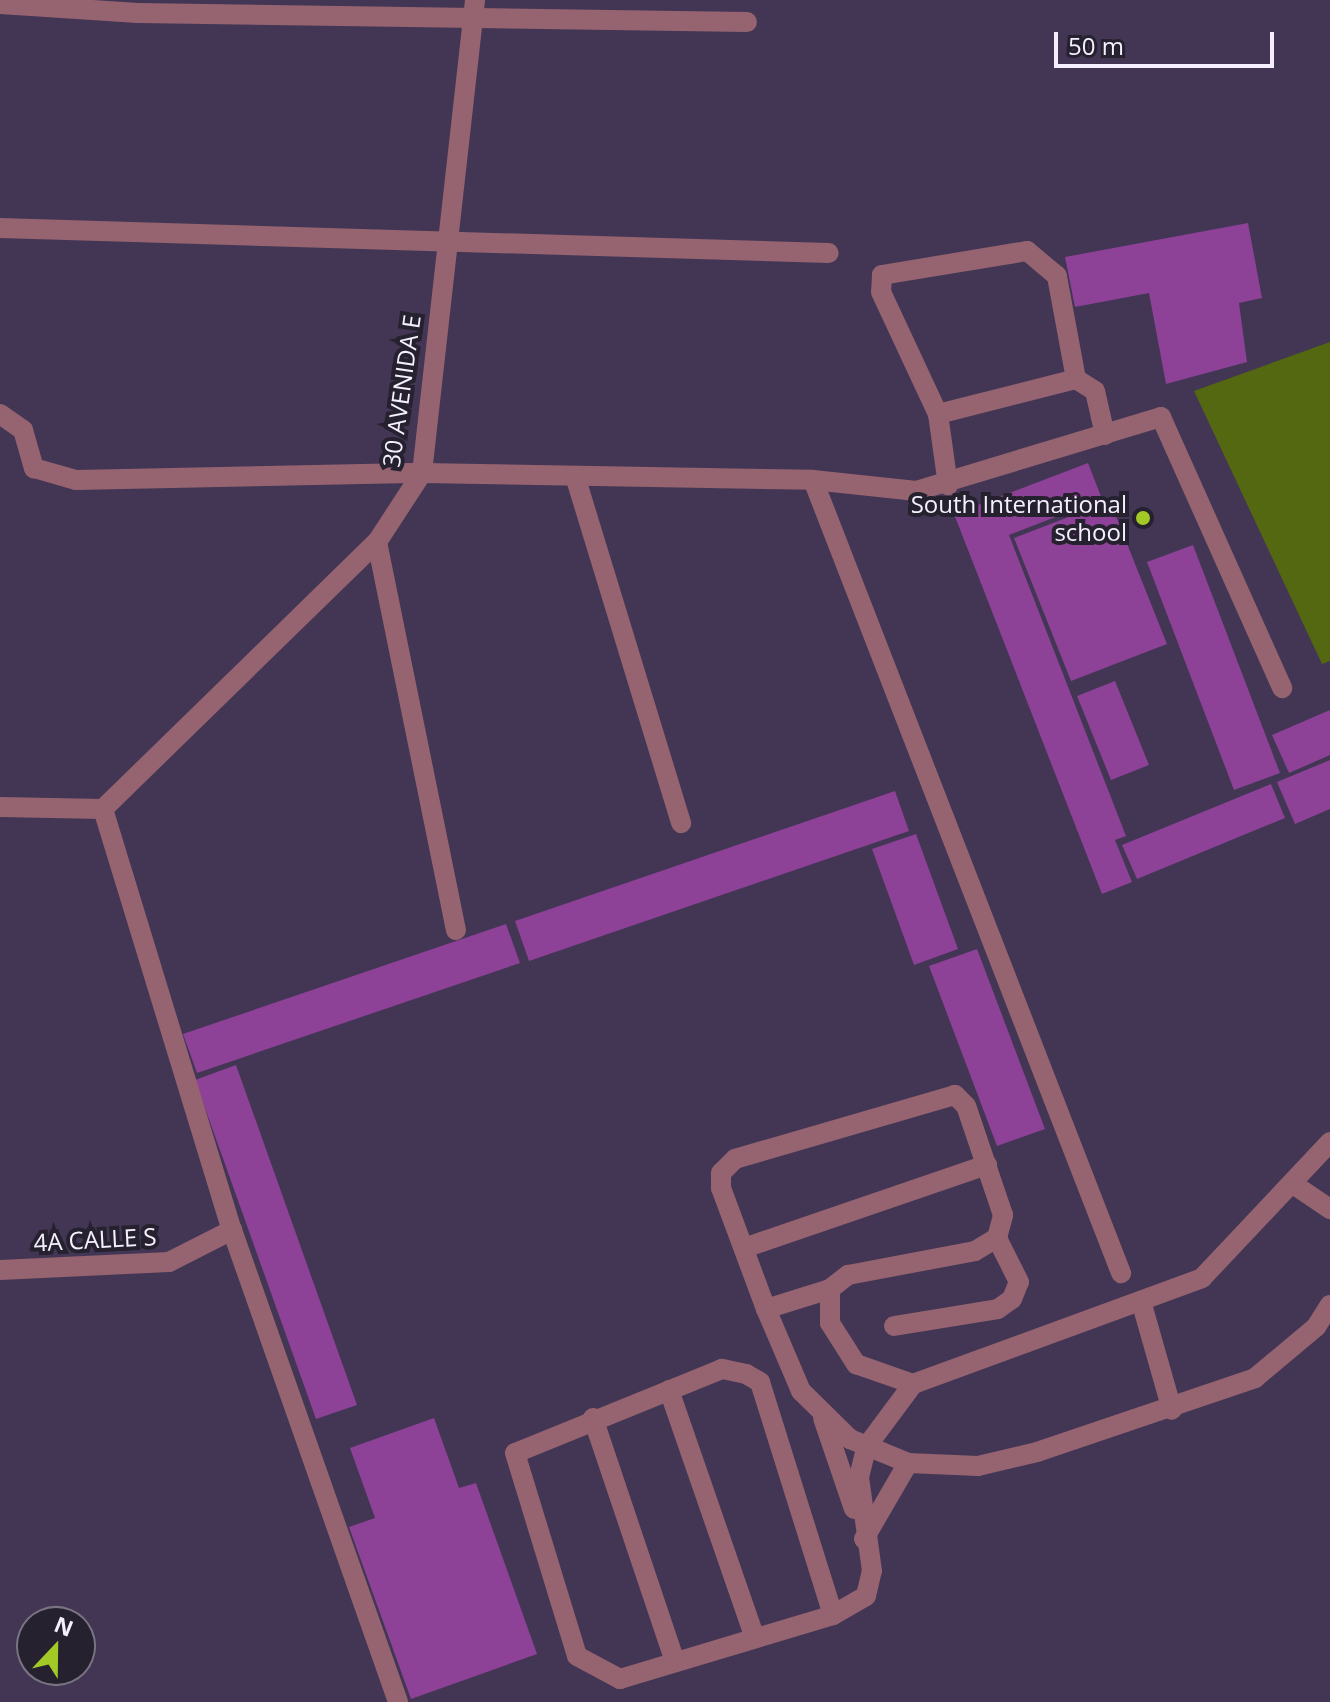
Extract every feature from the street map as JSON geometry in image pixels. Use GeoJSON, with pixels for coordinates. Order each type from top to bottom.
{"type":"FeatureCollection","features":[{"type":"Feature","properties":{"kind":"street","name":"30 AVENIDA E"},"geometry":{"type":"LineString","coordinates":[[103,809],[377,542],[422,473],[475,0]]}},
{"type":"Feature","properties":{"kind":"street"},"geometry":{"type":"LineString","coordinates":[[0,4],[473,21],[747,22]]}},
{"type":"Feature","properties":{"kind":"street"},"geometry":{"type":"LineString","coordinates":[[0,228],[446,238],[829,253]]}},
{"type":"Feature","properties":{"kind":"street"},"geometry":{"type":"LineString","coordinates":[[948,485],[938,414],[881,292],[882,275],[895,269],[1027,251],[1057,276],[1076,379]]}},
{"type":"Feature","properties":{"kind":"street"},"geometry":{"type":"LineString","coordinates":[[938,414],[1076,379],[1095,391],[1105,435]]}},
{"type":"Feature","properties":{"kind":"street"},"geometry":{"type":"LineString","coordinates":[[0,414],[23,430],[34,468],[53,477],[422,473],[813,480],[916,491],[948,485],[1161,417],[1282,688]]}},
{"type":"Feature","properties":{"kind":"street"},"geometry":{"type":"LineString","coordinates":[[575,476],[681,823]]}},
{"type":"Feature","properties":{"kind":"street"},"geometry":{"type":"LineString","coordinates":[[813,480],[1121,1273]]}},
{"type":"Feature","properties":{"kind":"street"},"geometry":{"type":"LineString","coordinates":[[377,542],[456,930]]}},
{"type":"Feature","properties":{"kind":"street"},"geometry":{"type":"LineString","coordinates":[[0,807],[103,809],[232,1230],[398,1702]]}},
{"type":"Feature","properties":{"kind":"street"},"geometry":{"type":"LineString","coordinates":[[894,1326],[998,1309],[1012,1299],[1019,1282],[997,1238],[1003,1215],[987,1165],[966,1106],[955,1095],[735,1159],[721,1173],[721,1188],[766,1309],[801,1391],[823,1418],[867,1446],[908,1463],[978,1466],[1172,1410],[1255,1378],[1316,1327],[1330,1305]]}},
{"type":"Feature","properties":{"kind":"street"},"geometry":{"type":"LineString","coordinates":[[864,1539],[859,1477],[867,1446],[913,1384],[1202,1278],[1330,1142]]}},
{"type":"Feature","properties":{"kind":"street"},"geometry":{"type":"LineString","coordinates":[[744,1248],[987,1165]]}},
{"type":"Feature","properties":{"kind":"street"},"geometry":{"type":"LineString","coordinates":[[1293,1184],[1330,1209]]}},
{"type":"Feature","properties":{"kind":"street","name":"4A CALLE S"},"geometry":{"type":"LineString","coordinates":[[0,1270],[169,1262],[232,1230]]}},
{"type":"Feature","properties":{"kind":"street"},"geometry":{"type":"LineString","coordinates":[[766,1309],[830,1289],[848,1275],[975,1251],[997,1238]]}},
{"type":"Feature","properties":{"kind":"street"},"geometry":{"type":"LineString","coordinates":[[830,1289],[830,1323],[856,1364],[913,1384]]}},
{"type":"Feature","properties":{"kind":"street"},"geometry":{"type":"LineString","coordinates":[[1141,1301],[1172,1410]]}},
{"type":"Feature","properties":{"kind":"street"},"geometry":{"type":"LineString","coordinates":[[823,1418],[872,1571],[866,1596],[833,1615],[620,1679],[592,1671],[572,1642],[515,1453],[593,1418],[722,1369],[760,1382],[833,1615]]}},
{"type":"Feature","properties":{"kind":"street"},"geometry":{"type":"LineString","coordinates":[[669,1390],[755,1638]]}},
{"type":"Feature","properties":{"kind":"street"},"geometry":{"type":"LineString","coordinates":[[593,1418],[675,1662]]}},
{"type":"Feature","properties":{"kind":"street"},"geometry":{"type":"LineString","coordinates":[[864,1539],[908,1463]]}},
{"type":"Feature","properties":{"kind":"green space"},"geometry":{"type":"Polygon","coordinates":[[[1330,342],[1330,661],[1322,664],[1194,391],[1330,342]]]}},
{"type":"Feature","properties":{"kind":"building"},"geometry":{"type":"Polygon","coordinates":[[[1248,223],[1262,298],[1239,303],[1247,362],[1166,384],[1149,293],[1075,307],[1065,257],[1248,223]]]}},
{"type":"Feature","properties":{"kind":"building"},"geometry":{"type":"Polygon","coordinates":[[[1088,463],[1102,499],[1009,535],[1126,836],[1115,840],[1132,882],[1102,894],[954,514],[1088,463]]]}},
{"type":"Feature","properties":{"kind":"building"},"geometry":{"type":"Polygon","coordinates":[[[1110,501],[1167,644],[1071,681],[1014,538],[1110,501]]]}},
{"type":"Feature","properties":{"kind":"building"},"geometry":{"type":"Polygon","coordinates":[[[1193,545],[1280,773],[1234,790],[1147,562],[1193,545]]]}},
{"type":"Feature","properties":{"kind":"building"},"geometry":{"type":"Polygon","coordinates":[[[1115,681],[1149,765],[1111,780],[1077,696],[1115,681]]]}},
{"type":"Feature","properties":{"kind":"building"},"geometry":{"type":"Polygon","coordinates":[[[1330,710],[1330,755],[1289,773],[1272,735],[1330,710]]]}},
{"type":"Feature","properties":{"kind":"building"},"geometry":{"type":"Polygon","coordinates":[[[1330,760],[1330,809],[1295,824],[1277,782],[1330,760]]]}},
{"type":"Feature","properties":{"kind":"building"},"geometry":{"type":"Polygon","coordinates":[[[1271,784],[1285,818],[1137,879],[1122,845],[1271,784]]]}},
{"type":"Feature","properties":{"kind":"building"},"geometry":{"type":"Polygon","coordinates":[[[895,791],[909,831],[529,961],[515,921],[895,791]]]}},
{"type":"Feature","properties":{"kind":"building"},"geometry":{"type":"Polygon","coordinates":[[[916,834],[958,949],[914,965],[872,849],[916,834]]]}},
{"type":"Feature","properties":{"kind":"building"},"geometry":{"type":"Polygon","coordinates":[[[506,924],[520,963],[197,1073],[183,1034],[506,924]]]}},
{"type":"Feature","properties":{"kind":"building"},"geometry":{"type":"Polygon","coordinates":[[[977,949],[1045,1129],[997,1146],[929,966],[977,949]]]}},
{"type":"Feature","properties":{"kind":"building"},"geometry":{"type":"Polygon","coordinates":[[[236,1065],[357,1405],[316,1419],[195,1080],[236,1065]]]}},
{"type":"Feature","properties":{"kind":"building"},"geometry":{"type":"Polygon","coordinates":[[[434,1418],[459,1488],[476,1483],[537,1654],[411,1699],[349,1527],[375,1518],[350,1448],[434,1418]]]}},
{"type":"Feature","properties":{"kind":"place","name":"South International school"},"geometry":{"type":"Point","coordinates":[1143,518]}}]}
